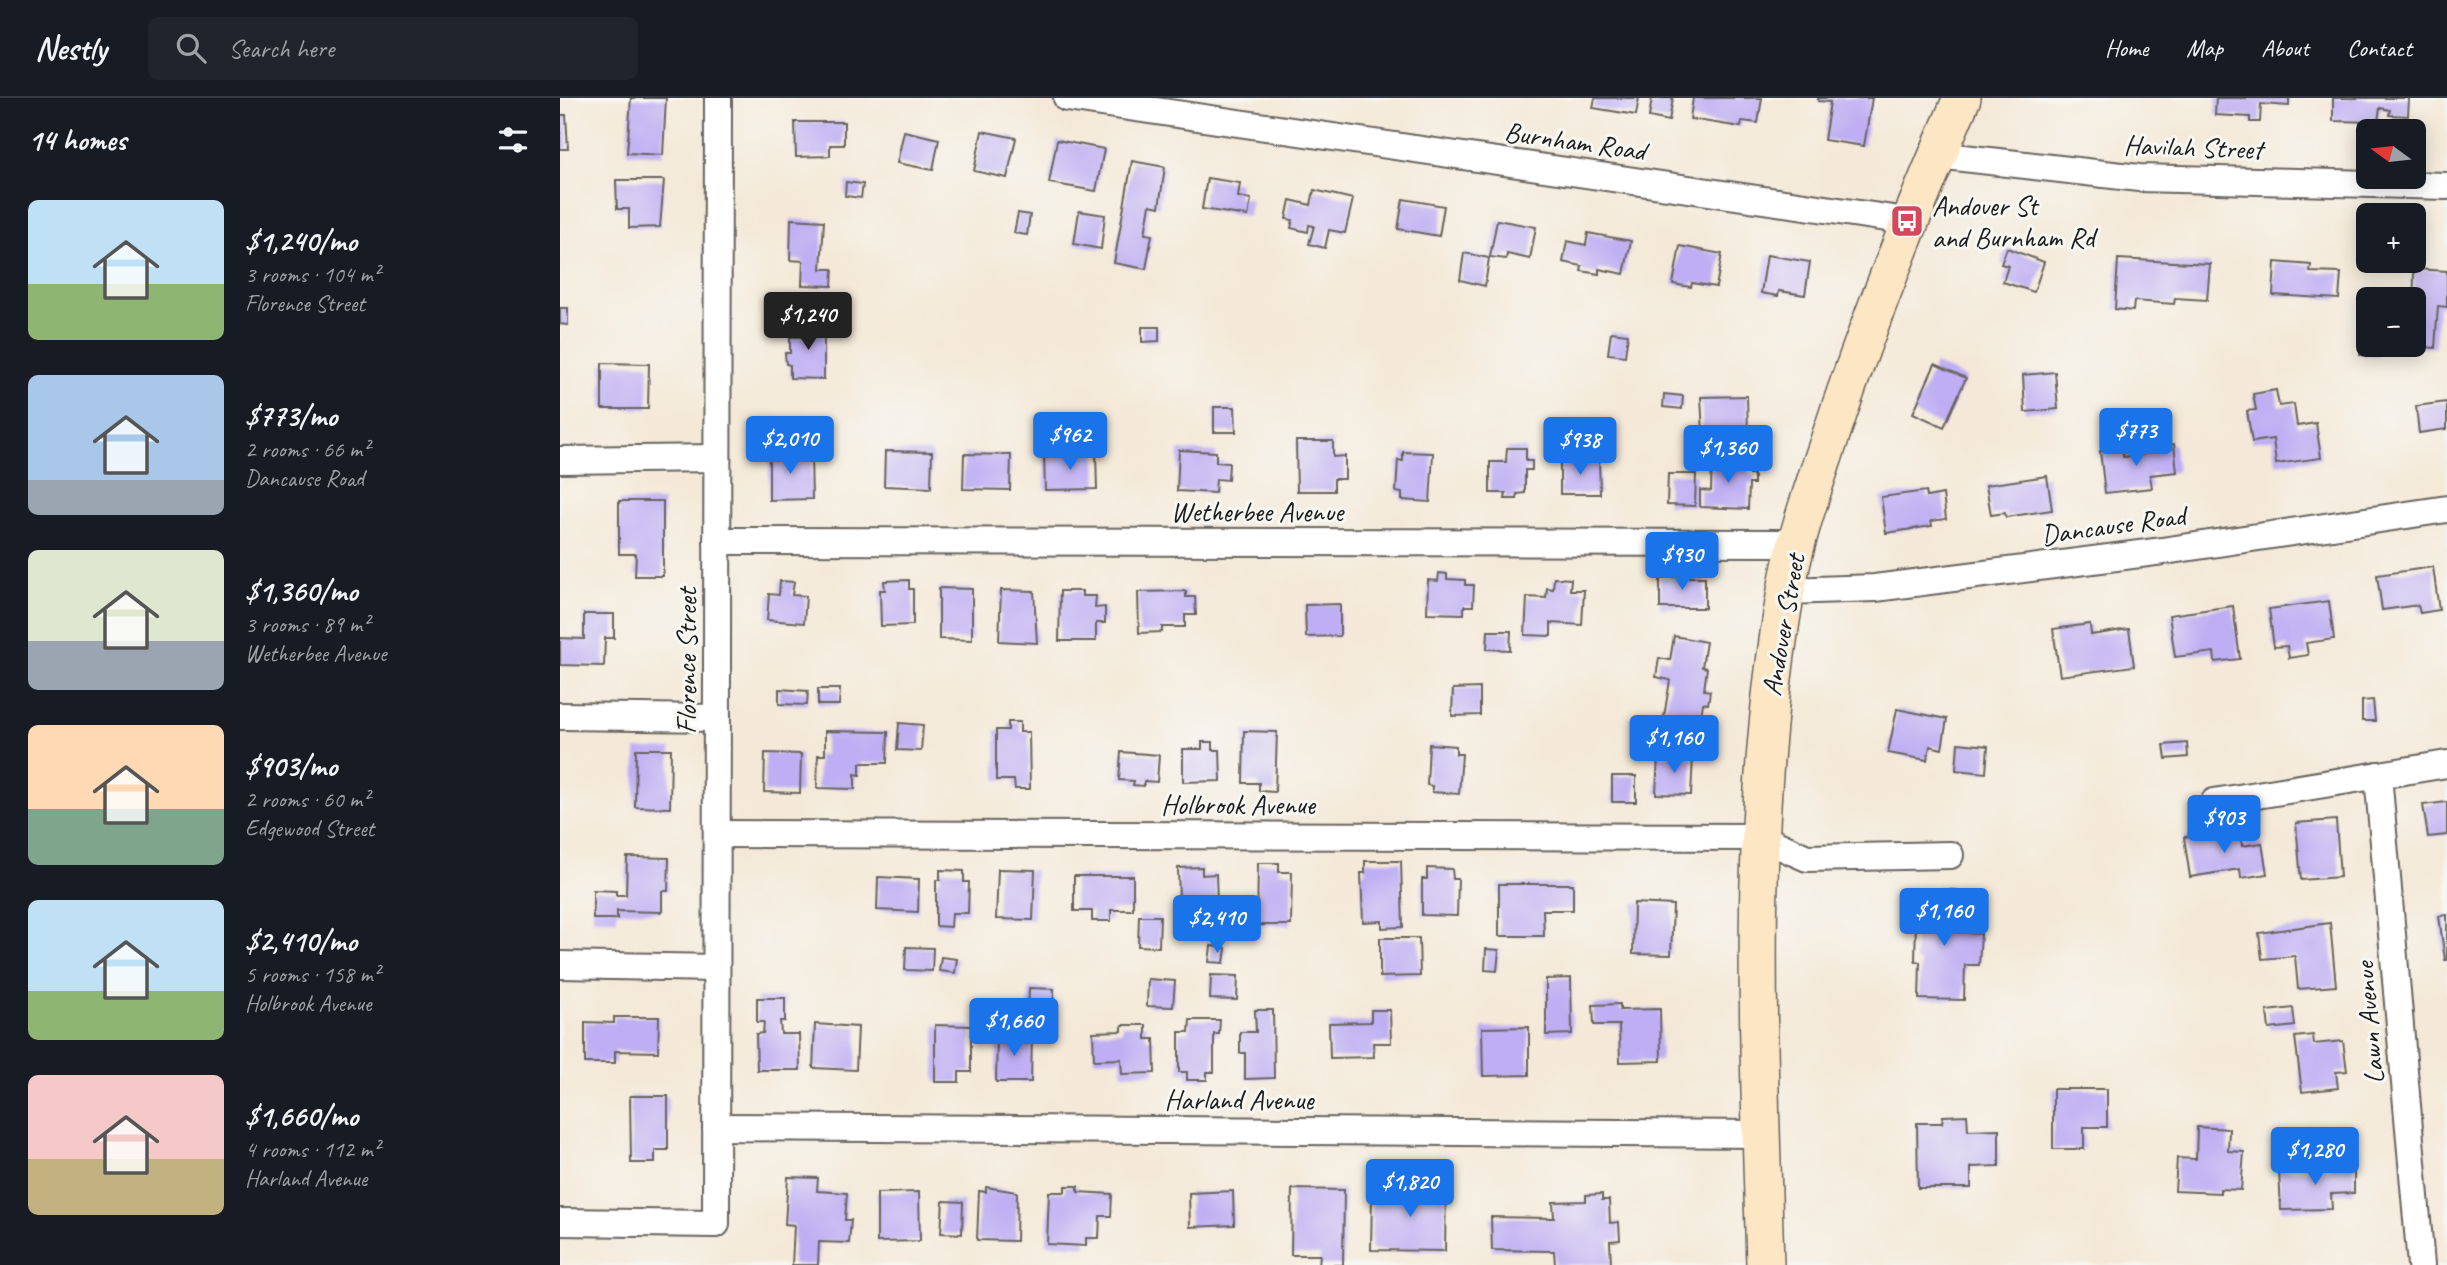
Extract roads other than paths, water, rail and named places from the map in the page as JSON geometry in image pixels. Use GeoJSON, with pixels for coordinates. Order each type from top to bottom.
{"type":"FeatureCollection","features":[{"type":"Feature","properties":{"kind":"main road","name":"Andover Street"},"geometry":{"type":"LineString","coordinates":[[1765,1265],[1756,937],[1763,750],[1786,591],[1797,543],[1846,390],[1907,221],[1962,98]]}},
{"type":"Feature","properties":{"kind":"street","name":"Florence Street"},"geometry":{"type":"LineString","coordinates":[[560,1222],[716,1224],[718,98]]}},
{"type":"Feature","properties":{"kind":"street","name":"Burnham Road"},"geometry":{"type":"LineString","coordinates":[[1067,98],[1907,221]]}},
{"type":"Feature","properties":{"kind":"street","name":"Havilah Street"},"geometry":{"type":"LineString","coordinates":[[1937,155],[2139,178],[2447,186]]}},
{"type":"Feature","properties":{"kind":"street"},"geometry":{"type":"LineString","coordinates":[[560,460],[717,458]]}},
{"type":"Feature","properties":{"kind":"street","name":"Dancause Road"},"geometry":{"type":"LineString","coordinates":[[1786,591],[1888,586],[2163,551],[2447,509]]}},
{"type":"Feature","properties":{"kind":"street","name":"Wetherbee Avenue"},"geometry":{"type":"LineString","coordinates":[[717,541],[1797,543]]}},
{"type":"Feature","properties":{"kind":"street"},"geometry":{"type":"LineString","coordinates":[[560,716],[717,718]]}},
{"type":"Feature","properties":{"kind":"street"},"geometry":{"type":"LineString","coordinates":[[2214,802],[2447,764]]}},
{"type":"Feature","properties":{"kind":"street","name":"Lawn Avenue"},"geometry":{"type":"LineString","coordinates":[[2378,775],[2421,1265]]}},
{"type":"Feature","properties":{"kind":"street","name":"Holbrook Avenue"},"geometry":{"type":"LineString","coordinates":[[717,834],[1760,837]]}},
{"type":"Feature","properties":{"kind":"street"},"geometry":{"type":"LineString","coordinates":[[1760,837],[1807,858],[1950,855]]}},
{"type":"Feature","properties":{"kind":"street"},"geometry":{"type":"LineString","coordinates":[[560,965],[716,968]]}},
{"type":"Feature","properties":{"kind":"street","name":"Harland Avenue"},"geometry":{"type":"LineString","coordinates":[[716,1127],[1761,1134]]}},
{"type":"Feature","properties":{"kind":"place","name":"Andover St and Burnham Rd"},"geometry":{"type":"Point","coordinates":[1907,221]}}]}
